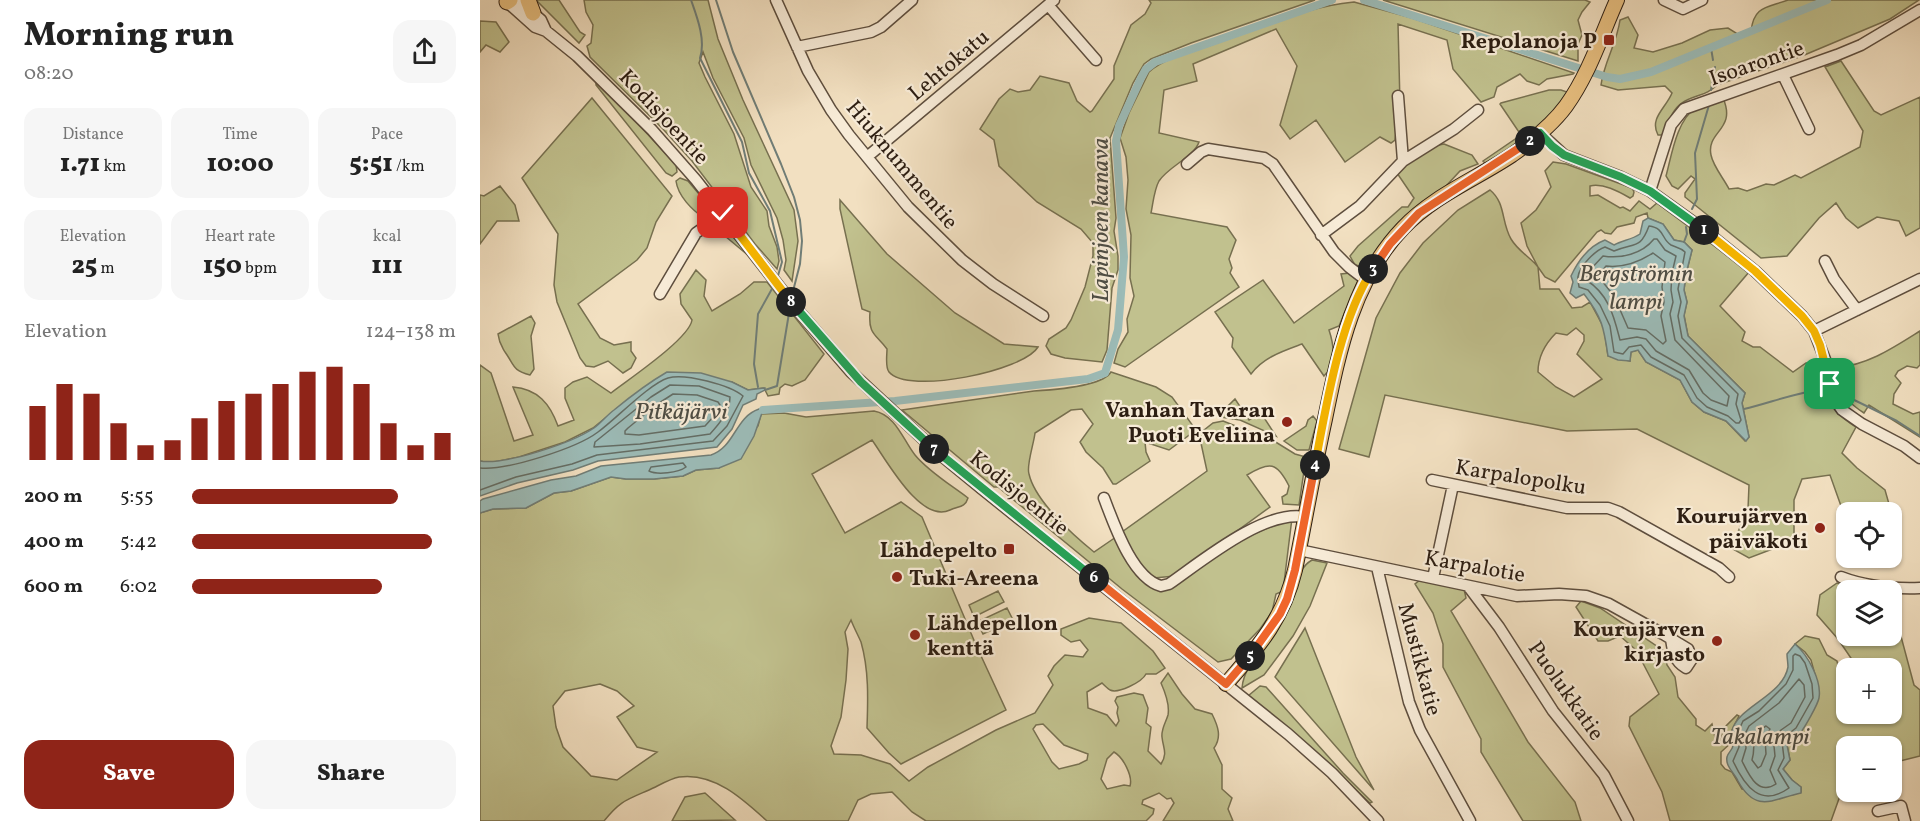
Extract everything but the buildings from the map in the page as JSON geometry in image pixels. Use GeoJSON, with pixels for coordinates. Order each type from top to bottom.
{"type":"FeatureCollection","features":[{"type":"Feature","properties":{"kind":"main road"},"geometry":{"type":"LineString","coordinates":[[1226,684],[1280,614],[1290,592],[1346,328],[1366,280],[1390,244],[1419,213],[1512,155],[1540,133],[1566,106],[1584,76],[1617,0]]}},
{"type":"Feature","properties":{"kind":"street","name":"Kodisjoentie"},"geometry":{"type":"LineString","coordinates":[[510,0],[530,6],[546,31]]}},
{"type":"Feature","properties":{"kind":"street","name":"Kodisjoentie"},"geometry":{"type":"LineString","coordinates":[[510,0],[536,27],[546,31],[591,69],[652,130],[723,213],[796,308],[869,390],[982,489],[1288,734],[1332,773],[1378,821]]}},
{"type":"Feature","properties":{"kind":"street","name":"Hiuknummentie"},"geometry":{"type":"LineString","coordinates":[[776,0],[797,47],[831,110],[908,207],[942,241],[993,284],[1043,316]]}},
{"type":"Feature","properties":{"kind":"street"},"geometry":{"type":"LineString","coordinates":[[797,47],[872,32],[912,0]]}},
{"type":"Feature","properties":{"kind":"street"},"geometry":{"type":"LineString","coordinates":[[1664,0],[1683,9],[1702,0]]}},
{"type":"Feature","properties":{"kind":"street"},"geometry":{"type":"LineString","coordinates":[[1051,3],[1096,60]]}},
{"type":"Feature","properties":{"kind":"street","name":"Lehtokatu"},"geometry":{"type":"LineString","coordinates":[[867,158],[1051,3]]}},
{"type":"Feature","properties":{"kind":"street","name":"Isoarontie"},"geometry":{"type":"LineString","coordinates":[[1650,191],[1671,125],[1684,109],[1783,75],[1860,45],[1920,10]]}},
{"type":"Feature","properties":{"kind":"street"},"geometry":{"type":"LineString","coordinates":[[1783,75],[1809,129]]}},
{"type":"Feature","properties":{"kind":"street"},"geometry":{"type":"LineString","coordinates":[[1398,96],[1403,160]]}},
{"type":"Feature","properties":{"kind":"street"},"geometry":{"type":"LineString","coordinates":[[1321,235],[1360,206],[1403,160],[1454,129],[1478,110]]}},
{"type":"Feature","properties":{"kind":"street"},"geometry":{"type":"LineString","coordinates":[[1540,133],[1564,155],[1650,191],[1694,222],[1755,271],[1802,316],[1814,331],[1826,362],[1833,397],[1842,410],[1862,424],[1904,446],[1920,458]]}},
{"type":"Feature","properties":{"kind":"street"},"geometry":{"type":"LineString","coordinates":[[1187,164],[1208,149],[1264,158],[1280,172],[1341,261],[1366,280]]}},
{"type":"Feature","properties":{"kind":"street"},"geometry":{"type":"LineString","coordinates":[[660,294],[696,233],[723,213]]}},
{"type":"Feature","properties":{"kind":"street"},"geometry":{"type":"LineString","coordinates":[[1825,261],[1834,279],[1857,310]]}},
{"type":"Feature","properties":{"kind":"street"},"geometry":{"type":"LineString","coordinates":[[1814,331],[1920,279]]}},
{"type":"Feature","properties":{"kind":"street","name":"Karpalopolku"},"geometry":{"type":"LineString","coordinates":[[1432,480],[1568,508],[1608,508],[1719,568],[1729,577]]}},
{"type":"Feature","properties":{"kind":"street"},"geometry":{"type":"LineString","coordinates":[[1433,578],[1454,485]]}},
{"type":"Feature","properties":{"kind":"street"},"geometry":{"type":"LineString","coordinates":[[1104,498],[1117,531],[1130,555],[1148,579],[1161,586],[1169,584],[1260,523],[1294,515],[1305,517]]}},
{"type":"Feature","properties":{"kind":"street","name":"Karpalotie"},"geometry":{"type":"LineString","coordinates":[[1299,550],[1517,596],[1559,594],[1586,596],[1609,604],[1671,639]]}},
{"type":"Feature","properties":{"kind":"street","name":"Mustikkatie"},"geometry":{"type":"LineString","coordinates":[[1377,567],[1409,702],[1420,730],[1470,821]]}},
{"type":"Feature","properties":{"kind":"street"},"geometry":{"type":"LineString","coordinates":[[1841,577],[1880,588],[1920,588]]}},
{"type":"Feature","properties":{"kind":"street","name":"Puolukkatie"},"geometry":{"type":"LineString","coordinates":[[1468,586],[1517,654],[1553,711],[1604,776],[1628,821]]}},
{"type":"Feature","properties":{"kind":"street"},"geometry":{"type":"LineString","coordinates":[[1878,811],[1901,806],[1905,821]]}},
{"type":"Feature","properties":{"kind":"green space"},"geometry":{"type":"Polygon","coordinates":[[[536,0],[559,0],[580,32],[585,35],[579,43],[536,0]]]}},
{"type":"Feature","properties":{"kind":"green space"},"geometry":{"type":"Polygon","coordinates":[[[584,0],[708,0],[718,39],[743,100],[794,210],[798,241],[792,281],[784,270],[786,260],[777,218],[751,165],[744,138],[713,78],[703,52],[699,63],[734,134],[751,187],[767,211],[769,226],[777,247],[779,261],[777,269],[755,244],[692,161],[590,57],[587,46],[591,43],[593,25],[586,12],[584,0]]]}},
{"type":"Feature","properties":{"kind":"green space"},"geometry":{"type":"Polygon","coordinates":[[[1149,0],[1315,0],[1191,43],[1144,64],[1133,83],[1110,138],[1118,270],[1112,288],[1107,350],[1102,362],[1065,358],[1051,354],[1046,346],[1049,339],[1066,328],[1071,320],[1085,287],[1093,256],[1093,243],[1081,229],[1037,202],[999,166],[994,140],[980,129],[999,99],[1010,89],[1018,92],[1030,90],[1040,76],[1069,83],[1077,101],[1090,112],[1092,111],[1114,79],[1114,66],[1131,25],[1145,14],[1151,3],[1149,0]]]}},
{"type":"Feature","properties":{"kind":"green space"},"geometry":{"type":"Polygon","coordinates":[[[1383,0],[1585,0],[1590,2],[1578,20],[1582,35],[1578,44],[1578,61],[1383,0]]]}},
{"type":"Feature","properties":{"kind":"green space"},"geometry":{"type":"Polygon","coordinates":[[[1788,0],[1919,0],[1890,19],[1802,56],[1717,85],[1706,93],[1687,100],[1674,111],[1662,135],[1658,135],[1656,129],[1657,118],[1672,93],[1665,86],[1618,90],[1601,85],[1620,20],[1628,17],[1638,35],[1634,48],[1653,52],[1682,43],[1710,30],[1728,28],[1739,35],[1751,31],[1758,12],[1788,0]]]}},
{"type":"Feature","properties":{"kind":"green space"},"geometry":{"type":"Polygon","coordinates":[[[1354,2],[1412,18],[1574,73],[1547,79],[1539,85],[1527,81],[1520,74],[1497,87],[1494,97],[1481,102],[1453,69],[1447,40],[1398,24],[1400,104],[1395,140],[1391,143],[1380,137],[1345,162],[1316,120],[1290,139],[1280,125],[1297,66],[1276,29],[1193,64],[1197,81],[1164,90],[1159,133],[1199,142],[1192,152],[1159,181],[1151,213],[1227,227],[1236,240],[1229,259],[1232,268],[1230,273],[1239,287],[1125,367],[1114,363],[1118,349],[1128,332],[1127,319],[1134,296],[1130,278],[1131,235],[1126,209],[1128,180],[1126,157],[1120,138],[1129,113],[1149,72],[1172,59],[1284,18],[1336,4],[1354,2]]]}},
{"type":"Feature","properties":{"kind":"green space"},"geometry":{"type":"Polygon","coordinates":[[[480,21],[496,22],[509,42],[500,52],[486,45],[480,52],[480,21]]]}},
{"type":"Feature","properties":{"kind":"green space"},"geometry":{"type":"Polygon","coordinates":[[[1841,61],[1874,111],[1881,115],[1920,97],[1920,228],[1906,236],[1899,221],[1877,217],[1858,228],[1846,218],[1836,203],[1819,218],[1787,256],[1761,258],[1685,197],[1685,193],[1695,179],[1691,176],[1678,189],[1672,186],[1666,176],[1679,130],[1689,113],[1696,107],[1723,98],[1726,117],[1713,140],[1711,155],[1729,189],[1738,188],[1747,191],[1766,184],[1774,185],[1795,175],[1801,178],[1860,147],[1863,131],[1825,67],[1841,61]]]}},
{"type":"Feature","properties":{"kind":"green space"},"geometry":{"type":"Polygon","coordinates":[[[596,83],[630,115],[676,165],[677,172],[672,176],[666,173],[596,83]]]}},
{"type":"Feature","properties":{"kind":"green space"},"geometry":{"type":"Polygon","coordinates":[[[1549,90],[1570,93],[1531,133],[1486,164],[1483,161],[1521,135],[1500,104],[1549,90]]]}},
{"type":"Feature","properties":{"kind":"green space"},"geometry":{"type":"Polygon","coordinates":[[[592,98],[672,196],[656,222],[647,248],[637,260],[578,304],[600,338],[614,345],[631,342],[631,351],[636,358],[631,368],[623,373],[608,361],[594,367],[586,366],[580,358],[557,302],[554,285],[558,234],[522,178],[592,98]]]}},
{"type":"Feature","properties":{"kind":"green space"},"geometry":{"type":"Polygon","coordinates":[[[1444,144],[1472,155],[1478,164],[1460,171],[1446,186],[1422,204],[1387,238],[1364,267],[1355,265],[1350,256],[1358,246],[1402,207],[1408,207],[1414,198],[1397,173],[1418,154],[1444,144]]]}},
{"type":"Feature","properties":{"kind":"green space"},"geometry":{"type":"Polygon","coordinates":[[[1553,162],[1566,164],[1632,188],[1634,192],[1630,198],[1615,190],[1595,185],[1590,186],[1590,196],[1598,195],[1630,211],[1639,201],[1650,209],[1657,203],[1749,272],[1720,306],[1745,332],[1742,341],[1753,347],[1760,347],[1793,372],[1806,363],[1816,362],[1832,405],[1842,417],[1856,427],[1842,453],[1885,490],[1888,502],[1840,502],[1830,475],[1802,479],[1794,500],[1794,536],[1783,545],[1749,558],[1731,548],[1748,509],[1749,485],[1637,429],[1567,431],[1385,395],[1369,457],[1339,449],[1376,318],[1400,273],[1423,243],[1458,210],[1490,190],[1499,201],[1511,239],[1538,267],[1527,246],[1521,223],[1536,210],[1551,187],[1545,171],[1553,162]],[[1647,213],[1636,217],[1634,223],[1617,227],[1611,234],[1601,230],[1555,282],[1545,277],[1538,267],[1540,289],[1559,289],[1572,308],[1582,307],[1590,302],[1604,328],[1608,356],[1630,361],[1631,352],[1638,350],[1646,362],[1680,380],[1692,402],[1704,412],[1726,421],[1745,441],[1749,437],[1742,403],[1745,393],[1688,336],[1684,315],[1687,302],[1684,290],[1692,250],[1684,242],[1674,240],[1663,224],[1648,218],[1647,213]],[[1576,328],[1567,335],[1556,333],[1546,346],[1538,366],[1538,372],[1556,387],[1574,397],[1602,379],[1577,354],[1584,341],[1584,335],[1576,328]]]}},
{"type":"Feature","properties":{"kind":"green space"},"geometry":{"type":"Polygon","coordinates":[[[680,178],[688,181],[710,207],[710,214],[704,218],[686,202],[677,187],[676,181],[680,178]]]}},
{"type":"Feature","properties":{"kind":"green space"},"geometry":{"type":"Polygon","coordinates":[[[500,186],[515,205],[519,221],[497,221],[480,244],[480,195],[484,196],[500,186]]]}},
{"type":"Feature","properties":{"kind":"green space"},"geometry":{"type":"Polygon","coordinates":[[[840,200],[887,254],[955,313],[1004,344],[1038,347],[1028,356],[1011,364],[990,372],[965,377],[941,381],[918,381],[900,379],[889,372],[887,349],[872,330],[870,312],[862,309],[840,200]]]}},
{"type":"Feature","properties":{"kind":"green space"},"geometry":{"type":"Polygon","coordinates":[[[720,220],[749,256],[713,226],[720,220]]]}},
{"type":"Feature","properties":{"kind":"green space"},"geometry":{"type":"Polygon","coordinates":[[[696,270],[706,280],[704,296],[712,311],[740,294],[754,282],[767,282],[824,354],[805,380],[792,386],[785,384],[780,388],[779,394],[768,396],[764,388],[748,390],[732,382],[625,402],[593,428],[565,442],[519,457],[489,463],[480,461],[480,365],[491,373],[514,441],[533,435],[513,387],[522,388],[542,399],[558,426],[574,420],[565,398],[565,388],[587,377],[611,393],[644,369],[681,337],[692,320],[681,304],[680,294],[696,270]]]}},
{"type":"Feature","properties":{"kind":"green space"},"geometry":{"type":"Polygon","coordinates":[[[1350,273],[1358,281],[1339,326],[1329,330],[1333,354],[1331,366],[1324,376],[1302,344],[1268,359],[1251,374],[1232,347],[1233,338],[1215,312],[1263,280],[1294,323],[1344,286],[1341,274],[1350,273]]]}},
{"type":"Feature","properties":{"kind":"green space"},"geometry":{"type":"Polygon","coordinates":[[[531,316],[535,323],[531,336],[534,369],[530,375],[514,367],[501,346],[498,334],[531,316]]]}},
{"type":"Feature","properties":{"kind":"green space"},"geometry":{"type":"Polygon","coordinates":[[[1920,331],[1920,365],[1917,368],[1907,366],[1898,371],[1895,376],[1901,383],[1894,394],[1893,404],[1913,414],[1920,412],[1920,437],[1869,405],[1864,413],[1856,407],[1844,394],[1835,368],[1869,359],[1920,331]]]}},
{"type":"Feature","properties":{"kind":"green space"},"geometry":{"type":"Polygon","coordinates":[[[1111,372],[1156,387],[1172,397],[1196,430],[1169,450],[1145,442],[1150,461],[1113,484],[1103,468],[1086,452],[1080,442],[1093,424],[1082,409],[1071,410],[1035,433],[1029,466],[1033,484],[1056,517],[1094,552],[1116,537],[1133,569],[1170,589],[1239,540],[1292,518],[1283,591],[1276,594],[1272,612],[1260,629],[1231,659],[1218,662],[1122,589],[998,487],[994,487],[902,410],[1075,387],[1098,381],[1111,372]]]}},
{"type":"Feature","properties":{"kind":"green space"},"geometry":{"type":"Polygon","coordinates":[[[1235,399],[1249,420],[1261,413],[1276,436],[1240,420],[1221,417],[1220,414],[1235,399]]]}},
{"type":"Feature","properties":{"kind":"green space"},"geometry":{"type":"Polygon","coordinates":[[[874,411],[882,413],[898,429],[915,455],[933,473],[968,498],[963,505],[950,510],[939,512],[928,508],[906,488],[872,440],[812,474],[845,533],[901,502],[922,517],[1006,710],[901,764],[867,728],[867,674],[861,642],[851,620],[845,632],[848,649],[846,680],[841,717],[831,746],[834,754],[861,755],[890,764],[909,781],[928,767],[996,730],[1035,713],[1053,685],[1048,676],[1054,666],[1065,655],[1083,657],[1088,650],[1080,640],[1071,642],[1061,635],[1061,629],[1089,618],[1121,623],[1153,651],[1165,668],[1156,674],[1146,674],[1135,684],[1124,689],[1110,690],[1102,683],[1087,692],[1088,708],[1107,715],[1116,726],[1119,721],[1115,701],[1117,697],[1134,693],[1143,695],[1148,708],[1146,723],[1151,727],[1148,751],[1161,764],[1165,754],[1162,731],[1168,711],[1167,698],[1161,683],[1168,673],[1195,709],[1212,714],[1214,718],[1218,736],[1214,748],[1222,765],[1222,789],[1232,798],[1228,809],[1233,821],[1163,821],[1174,803],[1171,798],[1167,799],[1159,793],[1143,800],[1142,804],[1154,809],[1153,814],[1146,821],[926,821],[912,812],[892,792],[871,794],[858,800],[848,821],[767,821],[738,796],[716,783],[692,777],[679,777],[629,799],[619,805],[604,821],[480,821],[480,513],[493,509],[526,508],[554,493],[571,491],[611,477],[654,479],[683,476],[696,470],[719,468],[758,426],[761,414],[784,413],[806,417],[874,411]],[[600,684],[565,691],[553,706],[556,727],[563,747],[591,776],[617,780],[657,752],[637,747],[617,717],[634,706],[617,691],[600,684]],[[1043,724],[1036,725],[1033,729],[1052,762],[1059,769],[1087,760],[1088,754],[1064,745],[1043,724]],[[1114,752],[1107,759],[1101,779],[1107,789],[1130,786],[1129,772],[1121,758],[1114,752]]]}},
{"type":"Feature","properties":{"kind":"green space"},"geometry":{"type":"Polygon","coordinates":[[[1313,416],[1317,421],[1309,450],[1297,450],[1284,441],[1306,426],[1308,420],[1313,416]]]}},
{"type":"Feature","properties":{"kind":"green space"},"geometry":{"type":"Polygon","coordinates":[[[1223,421],[1274,441],[1295,454],[1306,457],[1299,505],[1283,504],[1282,497],[1287,494],[1289,486],[1277,468],[1267,466],[1255,470],[1247,475],[1270,507],[1175,576],[1154,578],[1141,566],[1122,532],[1207,471],[1199,434],[1213,423],[1223,421]]]}},
{"type":"Feature","properties":{"kind":"green space"},"geometry":{"type":"Polygon","coordinates":[[[1312,560],[1327,563],[1310,606],[1293,636],[1264,675],[1242,688],[1252,661],[1282,621],[1294,596],[1301,571],[1312,560]]]}},
{"type":"Feature","properties":{"kind":"green space"},"geometry":{"type":"Polygon","coordinates":[[[1420,580],[1464,589],[1466,598],[1451,611],[1528,742],[1575,802],[1581,821],[1523,821],[1481,752],[1481,739],[1443,667],[1443,644],[1433,613],[1415,584],[1420,580]]]}},
{"type":"Feature","properties":{"kind":"green space"},"geometry":{"type":"Polygon","coordinates":[[[1836,584],[1836,637],[1817,615],[1820,595],[1836,584]]]}},
{"type":"Feature","properties":{"kind":"green space"},"geometry":{"type":"Polygon","coordinates":[[[998,591],[1004,602],[974,617],[969,605],[998,591]]]}},
{"type":"Feature","properties":{"kind":"green space"},"geometry":{"type":"Polygon","coordinates":[[[1581,601],[1600,608],[1664,651],[1667,665],[1675,677],[1678,697],[1696,719],[1696,725],[1705,731],[1712,724],[1716,742],[1721,738],[1723,729],[1737,715],[1739,716],[1732,730],[1732,742],[1721,752],[1721,764],[1732,772],[1742,789],[1792,795],[1801,792],[1801,787],[1783,769],[1790,760],[1787,745],[1791,739],[1801,733],[1817,682],[1811,660],[1795,644],[1805,636],[1819,639],[1827,655],[1836,660],[1836,724],[1902,724],[1902,658],[1851,658],[1843,646],[1902,646],[1902,640],[1914,685],[1920,690],[1920,756],[1902,760],[1902,736],[1836,736],[1838,802],[1831,821],[1670,821],[1662,792],[1629,726],[1630,717],[1659,694],[1636,650],[1620,636],[1608,641],[1598,641],[1576,607],[1581,601]]]}},
{"type":"Feature","properties":{"kind":"green space"},"geometry":{"type":"Polygon","coordinates":[[[1007,608],[1013,620],[983,634],[977,622],[1007,608]]]}},
{"type":"Feature","properties":{"kind":"green space"},"geometry":{"type":"Polygon","coordinates":[[[1305,628],[1356,757],[1374,790],[1275,677],[1305,628]]]}},
{"type":"Feature","properties":{"kind":"green space"},"geometry":{"type":"Polygon","coordinates":[[[1260,686],[1266,687],[1372,802],[1370,803],[1296,735],[1248,696],[1260,686]]]}},
{"type":"Feature","properties":{"kind":"green space"},"geometry":{"type":"Polygon","coordinates":[[[705,793],[735,820],[672,821],[685,797],[705,793]]]}},
{"type":"Feature","properties":{"kind":"water","name":"Bergströmin lampi"},"geometry":{"type":"Polygon","coordinates":[[[1648,218],[1663,224],[1674,240],[1684,242],[1692,250],[1684,290],[1687,302],[1684,316],[1688,336],[1745,393],[1742,403],[1749,437],[1746,441],[1726,421],[1704,412],[1692,402],[1680,380],[1646,362],[1638,350],[1631,352],[1630,361],[1608,356],[1603,330],[1595,309],[1584,294],[1576,298],[1570,293],[1573,282],[1571,276],[1589,250],[1605,240],[1614,245],[1637,236],[1640,234],[1643,221],[1648,218]]]}},
{"type":"Feature","properties":{"kind":"water","name":"Pitkäjärvi"},"geometry":{"type":"Polygon","coordinates":[[[667,372],[701,373],[732,382],[748,390],[765,388],[765,390],[757,394],[756,399],[743,405],[732,429],[717,447],[598,461],[573,470],[517,483],[480,496],[480,461],[506,460],[538,452],[584,434],[597,426],[633,395],[667,372]]]}},
{"type":"Feature","properties":{"kind":"water","name":"Pitkäjärvi"},"geometry":{"type":"Polygon","coordinates":[[[759,409],[763,410],[754,436],[741,459],[719,468],[696,470],[683,476],[654,479],[611,477],[571,491],[554,493],[526,508],[493,509],[480,513],[480,501],[483,499],[551,480],[576,476],[601,466],[711,455],[725,446],[745,418],[759,409]]]}},
{"type":"Feature","properties":{"kind":"water","name":"Takalampi"},"geometry":{"type":"Polygon","coordinates":[[[1795,644],[1813,669],[1819,691],[1814,710],[1799,734],[1787,745],[1790,760],[1783,769],[1801,787],[1801,793],[1774,801],[1758,801],[1745,791],[1727,764],[1728,755],[1733,747],[1732,731],[1742,715],[1778,686],[1788,667],[1787,654],[1795,644]]]}},
{"type":"Feature","properties":{"kind":"waterway"},"geometry":{"type":"LineString","coordinates":[[691,0],[701,36],[700,58],[742,142],[749,173],[770,211],[782,262],[777,279]]}},
{"type":"Feature","properties":{"kind":"waterway"},"geometry":{"type":"LineString","coordinates":[[716,0],[733,52],[781,164],[800,220],[802,241],[800,264],[792,295]]}},
{"type":"Feature","properties":{"kind":"waterway","name":"Lapinjoen kanava"},"geometry":{"type":"LineString","coordinates":[[763,410],[895,401],[1088,379],[1105,373],[1118,330],[1124,257],[1116,141],[1119,126],[1146,69],[1155,62],[1332,0]]}},
{"type":"Feature","properties":{"kind":"waterway","name":"Lapinjoen kanava"},"geometry":{"type":"LineString","coordinates":[[1364,0],[1607,77],[1620,79],[1651,72],[1827,0]]}},
{"type":"Feature","properties":{"kind":"waterway"},"geometry":{"type":"LineString","coordinates":[[1711,48],[1713,60]]}},
{"type":"Feature","properties":{"kind":"waterway"},"geometry":{"type":"LineString","coordinates":[[1711,90],[1715,67]]}},
{"type":"Feature","properties":{"kind":"waterway"},"geometry":{"type":"LineString","coordinates":[[1692,209],[1697,199],[1695,153],[1709,105]]}},
{"type":"Feature","properties":{"kind":"waterway"},"geometry":{"type":"LineString","coordinates":[[1684,242],[1687,234],[1686,227]]}},
{"type":"Feature","properties":{"kind":"waterway"},"geometry":{"type":"LineString","coordinates":[[758,387],[754,364],[758,314],[773,287]]}},
{"type":"Feature","properties":{"kind":"waterway"},"geometry":{"type":"LineString","coordinates":[[765,390],[777,386],[790,307]]}},
{"type":"Feature","properties":{"kind":"waterway"},"geometry":{"type":"LineString","coordinates":[[1744,409],[1795,395],[1826,390]]}},
{"type":"Feature","properties":{"kind":"waterway"},"geometry":{"type":"LineString","coordinates":[[1842,394],[1897,421],[1920,436]]}},
{"type":"Feature","properties":{"kind":"place","name":"Repolanoja P"},"geometry":{"type":"Point","coordinates":[1609,40]}},
{"type":"Feature","properties":{"kind":"place","name":"Vanhan Tavaran Puoti Eveliina"},"geometry":{"type":"Point","coordinates":[1287,422]}},
{"type":"Feature","properties":{"kind":"place","name":"Kourujärven päiväkoti"},"geometry":{"type":"Point","coordinates":[1820,528]}},
{"type":"Feature","properties":{"kind":"place","name":"Lähdepelto"},"geometry":{"type":"Point","coordinates":[1009,549]}},
{"type":"Feature","properties":{"kind":"place","name":"Tuki-Areena"},"geometry":{"type":"Point","coordinates":[897,577]}},
{"type":"Feature","properties":{"kind":"place","name":"Lähdepellon kenttä"},"geometry":{"type":"Point","coordinates":[915,635]}},
{"type":"Feature","properties":{"kind":"place","name":"Kourujärven kirjasto"},"geometry":{"type":"Point","coordinates":[1717,641]}},
{"type":"Feature","properties":{"kind":"route"},"geometry":{"type":"LineString","coordinates":[[723,213],[796,308],[869,390],[937,452],[1226,684],[1280,614],[1287,599],[1346,328],[1366,280],[1390,244],[1419,213],[1512,155],[1540,133],[1564,155],[1650,191],[1703,229],[1755,271],[1802,316],[1814,331],[1826,362],[1830,384]]}}]}
